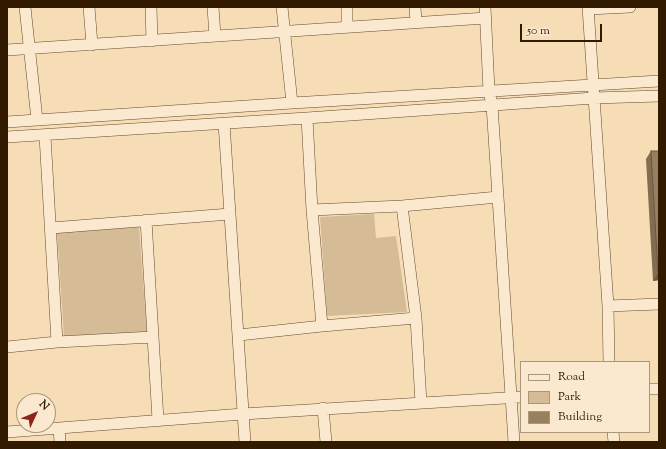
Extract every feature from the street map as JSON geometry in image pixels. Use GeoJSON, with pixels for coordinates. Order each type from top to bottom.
{"type":"FeatureCollection","features":[{"type":"Feature","properties":{"kind":"street"},"geometry":{"type":"LineString","coordinates":[[25,7],[37,120]]}},
{"type":"Feature","properties":{"kind":"street"},"geometry":{"type":"LineString","coordinates":[[89,7],[92,45]]}},
{"type":"Feature","properties":{"kind":"street"},"geometry":{"type":"LineString","coordinates":[[151,7],[152,41]]}},
{"type":"Feature","properties":{"kind":"street"},"geometry":{"type":"LineString","coordinates":[[213,7],[215,36]]}},
{"type":"Feature","properties":{"kind":"street"},"geometry":{"type":"LineString","coordinates":[[282,7],[292,103]]}},
{"type":"Feature","properties":{"kind":"street"},"geometry":{"type":"LineString","coordinates":[[346,7],[347,27]]}},
{"type":"Feature","properties":{"kind":"street"},"geometry":{"type":"LineString","coordinates":[[415,7],[416,22]]}},
{"type":"Feature","properties":{"kind":"street"},"geometry":{"type":"LineString","coordinates":[[609,361],[608,306],[588,8],[630,7]]}},
{"type":"Feature","properties":{"kind":"street"},"geometry":{"type":"LineString","coordinates":[[7,50],[416,22],[486,12],[489,91],[492,105],[498,197],[516,398],[514,442]]}},
{"type":"Feature","properties":{"kind":"street"},"geometry":{"type":"LineString","coordinates":[[7,122],[659,81]]}},
{"type":"Feature","properties":{"kind":"street"},"geometry":{"type":"LineString","coordinates":[[7,137],[45,136],[594,98],[659,96]]}},
{"type":"Feature","properties":{"kind":"street"},"geometry":{"type":"LineString","coordinates":[[307,118],[312,210],[322,326]]}},
{"type":"Feature","properties":{"kind":"street"},"geometry":{"type":"LineString","coordinates":[[224,124],[245,442]]}},
{"type":"Feature","properties":{"kind":"street"},"geometry":{"type":"LineString","coordinates":[[45,136],[57,342]]}},
{"type":"Feature","properties":{"kind":"street"},"geometry":{"type":"LineString","coordinates":[[312,210],[402,206],[498,197]]}},
{"type":"Feature","properties":{"kind":"street"},"geometry":{"type":"LineString","coordinates":[[402,206],[416,318],[421,403]]}},
{"type":"Feature","properties":{"kind":"street"},"geometry":{"type":"LineString","coordinates":[[51,228],[230,214]]}},
{"type":"Feature","properties":{"kind":"street"},"geometry":{"type":"LineString","coordinates":[[146,220],[158,420]]}},
{"type":"Feature","properties":{"kind":"street"},"geometry":{"type":"LineString","coordinates":[[608,306],[659,304]]}},
{"type":"Feature","properties":{"kind":"street"},"geometry":{"type":"LineString","coordinates":[[238,334],[416,318]]}},
{"type":"Feature","properties":{"kind":"street"},"geometry":{"type":"LineString","coordinates":[[7,347],[57,342],[153,337]]}},
{"type":"Feature","properties":{"kind":"street"},"geometry":{"type":"LineString","coordinates":[[7,432],[323,408],[516,398]]}},
{"type":"Feature","properties":{"kind":"street"},"geometry":{"type":"LineString","coordinates":[[323,408],[326,442]]}},
{"type":"Feature","properties":{"kind":"street"},"geometry":{"type":"LineString","coordinates":[[59,428],[60,442]]}},
{"type":"Feature","properties":{"kind":"green space"},"geometry":{"type":"Polygon","coordinates":[[[374,214],[376,238],[396,236],[407,312],[327,316],[320,217],[374,214]]]}},
{"type":"Feature","properties":{"kind":"green space"},"geometry":{"type":"Polygon","coordinates":[[[139,227],[147,332],[64,337],[57,232],[139,227]]]}},
{"type":"Feature","properties":{"kind":"building"},"geometry":{"type":"Polygon","coordinates":[[[651,151],[659,151],[659,273],[658,273],[651,151]]]}}]}
